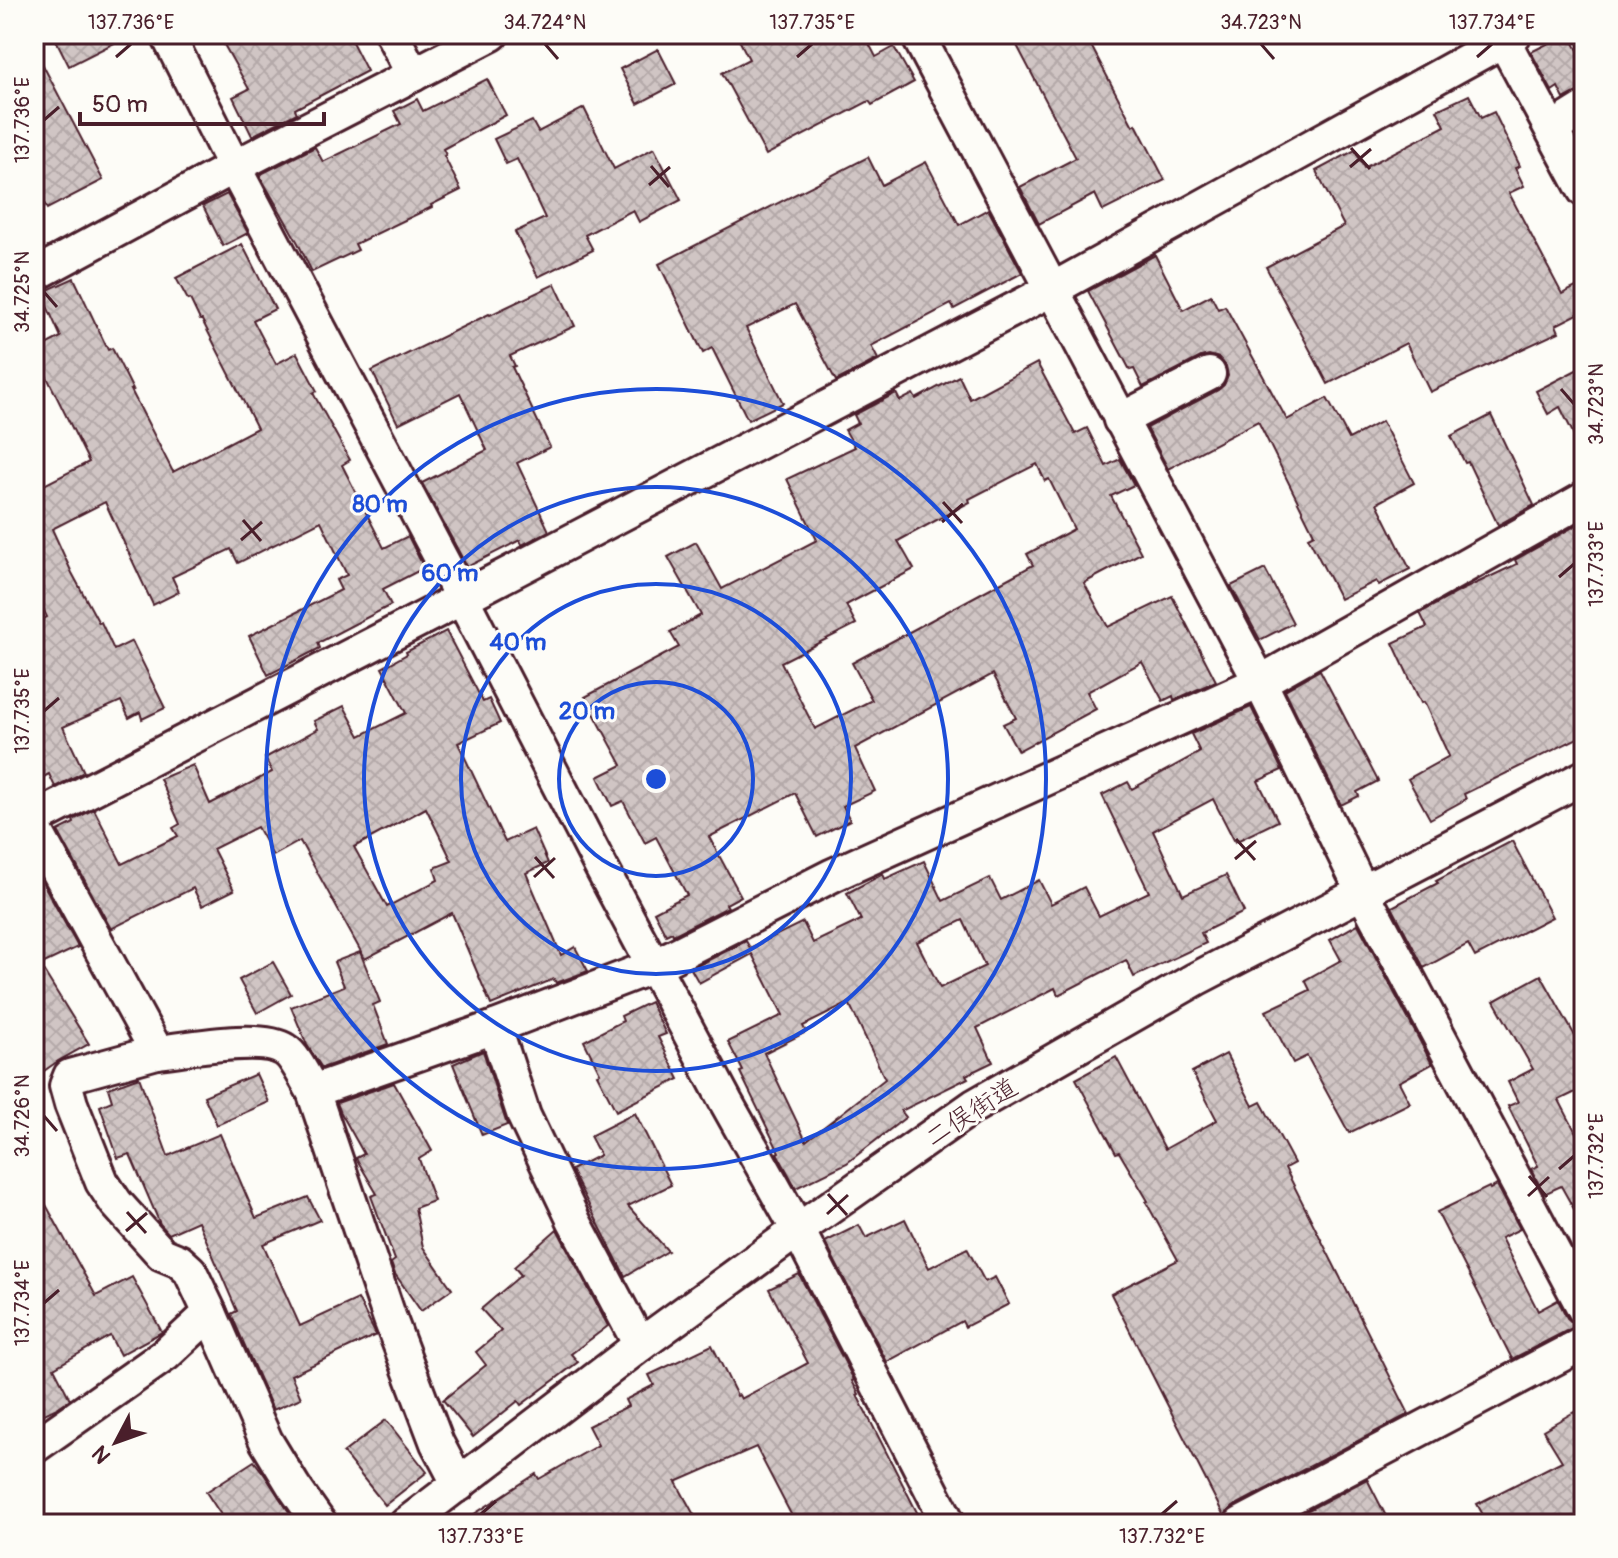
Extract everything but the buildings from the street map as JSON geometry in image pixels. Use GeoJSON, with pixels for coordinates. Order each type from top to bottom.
{"type":"FeatureCollection","features":[{"type":"Feature","properties":{"kind":"street"},"geometry":{"type":"LineString","coordinates":[[167,34],[654,966],[798,1230],[949,1524]]}},
{"type":"Feature","properties":{"kind":"street"},"geometry":{"type":"LineString","coordinates":[[392,34],[413,75]]}},
{"type":"Feature","properties":{"kind":"street"},"geometry":{"type":"LineString","coordinates":[[34,275],[234,167],[492,34]]}},
{"type":"Feature","properties":{"kind":"street"},"geometry":{"type":"LineString","coordinates":[[917,34],[1260,682],[1363,893],[1584,1309]]}},
{"type":"Feature","properties":{"kind":"street"},"geometry":{"type":"LineString","coordinates":[[34,819],[1051,290],[1506,36],[1584,190]]}},
{"type":"Feature","properties":{"kind":"street"},"geometry":{"type":"LineString","coordinates":[[1552,129],[1584,109]]}},
{"type":"Feature","properties":{"kind":"street"},"geometry":{"type":"LineString","coordinates":[[1120,420],[1209,374]]}},
{"type":"Feature","properties":{"kind":"street"},"geometry":{"type":"LineString","coordinates":[[313,1091],[495,1027],[654,966],[833,875],[1260,682],[1584,499]]}},
{"type":"Feature","properties":{"kind":"street","name":"二俣街道"},"geometry":{"type":"LineString","coordinates":[[406,1524],[640,1345],[974,1106],[1196,979],[1584,777]]}},
{"type":"Feature","properties":{"kind":"street"},"geometry":{"type":"LineString","coordinates":[[34,827],[157,1052]]}},
{"type":"Feature","properties":{"kind":"street"},"geometry":{"type":"LineString","coordinates":[[495,1027],[524,1116],[574,1221],[640,1345]]}},
{"type":"Feature","properties":{"kind":"street"},"geometry":{"type":"LineString","coordinates":[[320,1524],[266,1441],[190,1271],[179,1261],[162,1254],[116,1203],[102,1182],[66,1086],[70,1076],[157,1052],[214,1045],[265,1042],[287,1050],[313,1091],[390,1319],[437,1443],[459,1485]]}},
{"type":"Feature","properties":{"kind":"street"},"geometry":{"type":"LineString","coordinates":[[34,1447],[165,1355],[210,1313]]}},
{"type":"Feature","properties":{"kind":"street"},"geometry":{"type":"LineString","coordinates":[[1241,1524],[1584,1343]]}}]}
